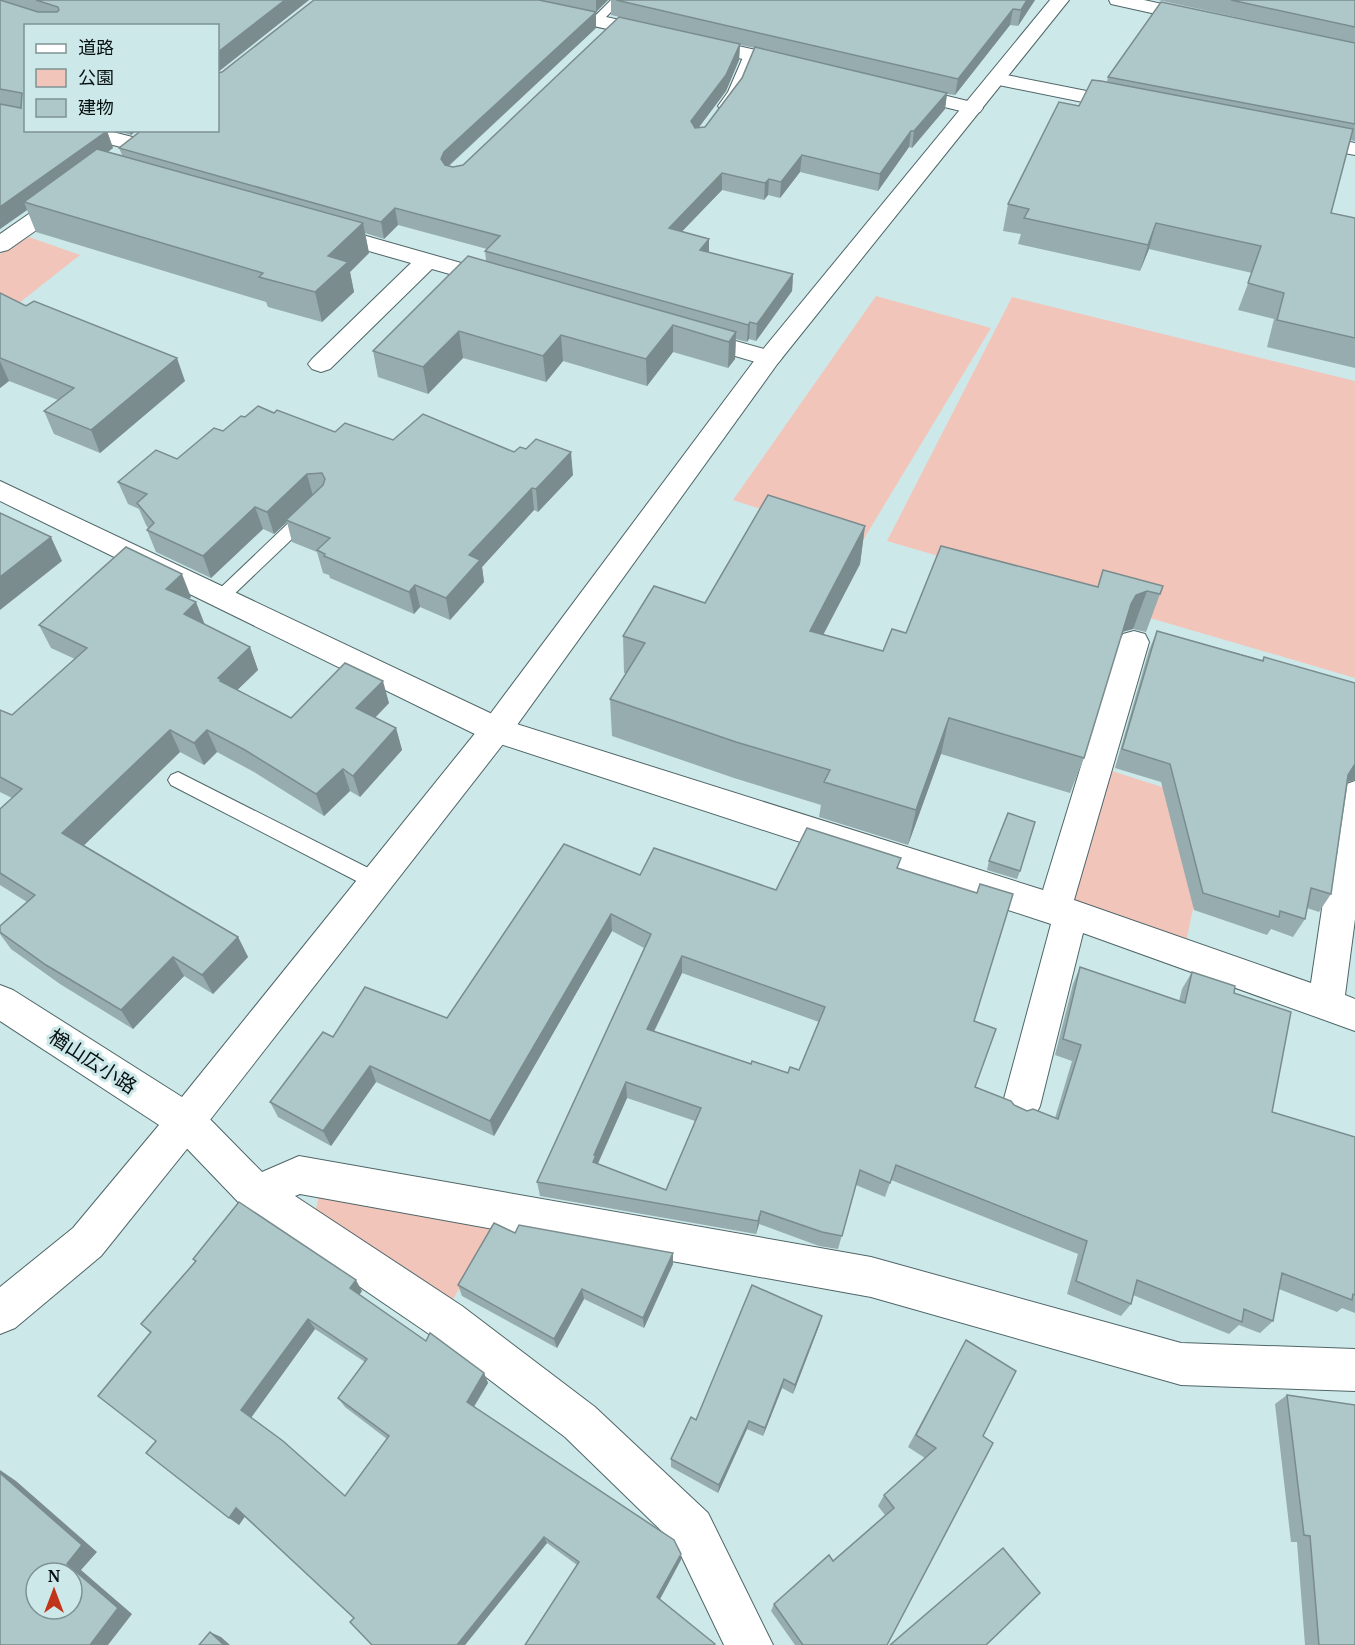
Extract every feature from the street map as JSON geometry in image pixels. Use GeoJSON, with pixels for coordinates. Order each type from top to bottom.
{"type":"FeatureCollection","features":[{"type":"Feature","properties":{"kind":"street"},"geometry":{"type":"LineString","coordinates":[[503,0],[604,28],[813,69]]}},
{"type":"Feature","properties":{"kind":"street"},"geometry":{"type":"LineString","coordinates":[[0,1313],[87,1242],[186,1121],[496,730],[769,358],[1060,0]]}},
{"type":"Feature","properties":{"kind":"street"},"geometry":{"type":"LineString","coordinates":[[1118,0],[1219,22]]}},
{"type":"Feature","properties":{"kind":"street"},"geometry":{"type":"LineString","coordinates":[[996,79],[1148,109]]}},
{"type":"Feature","properties":{"kind":"street"},"geometry":{"type":"LineString","coordinates":[[882,86],[973,108]]}},
{"type":"Feature","properties":{"kind":"street"},"geometry":{"type":"LineString","coordinates":[[86,132],[136,145]]}},
{"type":"Feature","properties":{"kind":"street"},"geometry":{"type":"LineString","coordinates":[[113,163],[152,132]]}},
{"type":"Feature","properties":{"kind":"street"},"geometry":{"type":"LineString","coordinates":[[1286,136],[1355,150]]}},
{"type":"Feature","properties":{"kind":"street"},"geometry":{"type":"LineString","coordinates":[[5,237],[88,182]]}},
{"type":"Feature","properties":{"kind":"street"},"geometry":{"type":"LineString","coordinates":[[301,225],[519,287]]}},
{"type":"Feature","properties":{"kind":"street"},"geometry":{"type":"LineString","coordinates":[[321,364],[428,261]]}},
{"type":"Feature","properties":{"kind":"street"},"geometry":{"type":"LineString","coordinates":[[667,329],[769,358]]}},
{"type":"Feature","properties":{"kind":"street"},"geometry":{"type":"LineString","coordinates":[[0,490],[496,730],[1063,912],[1341,1010],[1355,794]]}},
{"type":"Feature","properties":{"kind":"street"},"geometry":{"type":"LineString","coordinates":[[1021,1106],[1063,912],[1134,642]]}},
{"type":"Feature","properties":{"kind":"street","name":"楢山広小路"},"geometry":{"type":"LineString","coordinates":[[0,1001],[186,1121],[257,1194],[447,1321],[580,1422],[692,1529],[749,1645]]}},
{"type":"Feature","properties":{"kind":"street"},"geometry":{"type":"LineString","coordinates":[[257,1194],[299,1175],[871,1278],[1181,1364],[1355,1370]]}},
{"type":"Feature","properties":{"kind":"lane"},"geometry":{"type":"LineString","coordinates":[[604,28],[617,0]]}},
{"type":"Feature","properties":{"kind":"lane"},"geometry":{"type":"LineString","coordinates":[[713,121],[734,93],[750,55]]}},
{"type":"Feature","properties":{"kind":"lane"},"geometry":{"type":"LineString","coordinates":[[221,597],[321,502]]}},
{"type":"Feature","properties":{"kind":"lane"},"geometry":{"type":"LineString","coordinates":[[178,780],[377,882]]}},
{"type":"Feature","properties":{"kind":"green space"},"geometry":{"type":"Polygon","coordinates":[[[29,237],[80,255],[14,307],[0,301],[0,254],[29,237]]]}},
{"type":"Feature","properties":{"kind":"green space"},"geometry":{"type":"Polygon","coordinates":[[[876,296],[991,328],[862,542],[733,500],[876,296]]]}},
{"type":"Feature","properties":{"kind":"green space"},"geometry":{"type":"Polygon","coordinates":[[[1012,297],[1355,381],[1355,678],[887,541],[1012,297]]]}},
{"type":"Feature","properties":{"kind":"green space"},"geometry":{"type":"Polygon","coordinates":[[[1112,771],[1215,804],[1186,942],[1072,906],[1112,771]]]}},
{"type":"Feature","properties":{"kind":"green space"},"geometry":{"type":"Polygon","coordinates":[[[319,1194],[494,1227],[451,1303],[316,1209],[319,1194]]]}},
{"type":"Feature","properties":{"kind":"building"},"geometry":{"type":"Polygon","coordinates":[[[0,0],[38,12],[57,12],[58,7],[36,0],[285,0],[219,51],[219,24],[24,24],[24,132],[106,132],[0,207],[0,104],[21,108],[22,93],[0,89],[0,0]]]}},
{"type":"Feature","properties":{"kind":"building"},"geometry":{"type":"Polygon","coordinates":[[[314,0],[539,0],[596,12],[444,152],[441,159],[445,165],[453,167],[463,165],[619,17],[740,44],[726,75],[691,121],[695,128],[705,127],[742,78],[755,47],[947,93],[914,131],[911,131],[880,174],[802,155],[781,182],[769,179],[765,183],[722,173],[669,228],[709,239],[700,250],[793,274],[757,324],[750,322],[748,325],[485,251],[500,236],[395,208],[381,222],[119,148],[139,132],[219,132],[219,73],[314,0]]]}},
{"type":"Feature","properties":{"kind":"building"},"geometry":{"type":"Polygon","coordinates":[[[616,0],[1027,0],[1021,10],[1013,9],[958,79],[616,0]]]}},
{"type":"Feature","properties":{"kind":"building"},"geometry":{"type":"Polygon","coordinates":[[[1231,0],[1355,0],[1355,27],[1231,0]]]}},
{"type":"Feature","properties":{"kind":"building"},"geometry":{"type":"Polygon","coordinates":[[[1161,2],[1355,43],[1355,124],[1108,77],[1161,2]]]}},
{"type":"Feature","properties":{"kind":"building"},"geometry":{"type":"Polygon","coordinates":[[[1092,80],[1353,129],[1331,213],[1355,218],[1355,338],[1277,320],[1284,293],[1248,283],[1261,246],[1156,223],[1148,245],[1024,218],[1029,209],[1008,204],[1059,102],[1079,106],[1092,80]]]}},
{"type":"Feature","properties":{"kind":"building"},"geometry":{"type":"Polygon","coordinates":[[[97,149],[363,223],[328,256],[348,262],[315,292],[259,277],[263,273],[24,202],[97,149]]]}},
{"type":"Feature","properties":{"kind":"building"},"geometry":{"type":"Polygon","coordinates":[[[468,256],[736,332],[729,342],[673,325],[646,359],[561,335],[543,356],[459,331],[423,367],[373,351],[468,256]]]}},
{"type":"Feature","properties":{"kind":"building"},"geometry":{"type":"Polygon","coordinates":[[[0,293],[26,306],[34,301],[177,358],[91,430],[44,411],[74,388],[0,358],[0,293]]]}},
{"type":"Feature","properties":{"kind":"building"},"geometry":{"type":"Polygon","coordinates":[[[258,406],[274,413],[277,410],[335,432],[345,423],[393,440],[423,414],[514,452],[520,447],[526,449],[536,439],[571,452],[536,489],[532,488],[469,555],[480,560],[446,598],[415,585],[409,592],[324,556],[325,554],[317,550],[330,538],[286,520],[323,485],[325,479],[322,473],[307,474],[267,512],[255,507],[203,556],[147,530],[154,523],[137,503],[147,494],[118,482],[156,450],[177,459],[214,428],[223,431],[258,406]]]}},
{"type":"Feature","properties":{"kind":"building"},"geometry":{"type":"Polygon","coordinates":[[[768,495],[865,526],[810,631],[883,651],[892,629],[906,633],[941,546],[1098,587],[1103,570],[1163,586],[1160,594],[1147,591],[1136,595],[1131,604],[1084,758],[949,718],[916,810],[824,782],[830,770],[736,742],[610,699],[645,643],[623,636],[654,586],[705,603],[768,495]]]}},
{"type":"Feature","properties":{"kind":"building"},"geometry":{"type":"Polygon","coordinates":[[[0,513],[51,537],[0,577],[0,513]]]}},
{"type":"Feature","properties":{"kind":"building"},"geometry":{"type":"Polygon","coordinates":[[[126,547],[182,574],[166,589],[196,602],[184,614],[250,647],[218,678],[222,680],[220,681],[291,718],[345,663],[383,681],[356,708],[396,728],[353,776],[343,769],[316,794],[245,750],[207,730],[194,743],[170,730],[62,833],[238,937],[202,975],[173,957],[121,1010],[46,965],[0,932],[0,926],[35,895],[0,873],[0,809],[22,789],[0,777],[0,710],[12,715],[87,648],[39,625],[126,547]]]}},
{"type":"Feature","properties":{"kind":"building"},"geometry":{"type":"Polygon","coordinates":[[[1157,631],[1263,661],[1264,657],[1355,683],[1355,764],[1348,775],[1331,894],[1311,888],[1305,919],[1280,911],[1279,917],[1203,893],[1170,764],[1122,749],[1157,631]]]}},
{"type":"Feature","properties":{"kind":"building"},"geometry":{"type":"Polygon","coordinates":[[[1008,813],[1035,822],[1020,871],[989,861],[1008,813]]]}},
{"type":"Feature","properties":{"kind":"building"},"geometry":{"type":"Polygon","coordinates":[[[807,828],[901,858],[897,868],[977,893],[980,884],[1013,894],[974,1021],[996,1029],[975,1087],[1011,1101],[1014,1105],[1027,1111],[1033,1109],[1058,1119],[1081,1045],[1063,1039],[1080,967],[1185,1003],[1192,972],[1235,986],[1234,993],[1291,1012],[1272,1112],[1355,1137],[1355,1295],[1353,1294],[1352,1300],[1282,1273],[1273,1321],[1244,1309],[1242,1322],[1137,1280],[1131,1304],[1076,1281],[1087,1241],[896,1165],[890,1183],[860,1170],[842,1236],[822,1232],[761,1211],[758,1221],[537,1182],[651,934],[611,914],[490,1121],[370,1066],[323,1131],[270,1102],[323,1032],[333,1037],[365,987],[447,1018],[564,844],[640,875],[654,848],[776,890],[807,828]],[[682,956],[647,1029],[751,1064],[752,1061],[788,1073],[790,1067],[799,1070],[825,1007],[682,956]],[[626,1082],[593,1162],[666,1190],[701,1108],[626,1082]]]}},
{"type":"Feature","properties":{"kind":"building"},"geometry":{"type":"Polygon","coordinates":[[[239,1202],[356,1280],[350,1288],[426,1341],[430,1333],[484,1373],[467,1402],[674,1540],[681,1554],[657,1597],[715,1644],[525,1645],[579,1562],[544,1537],[457,1645],[372,1645],[350,1622],[354,1618],[236,1508],[229,1518],[146,1453],[156,1441],[98,1396],[151,1332],[141,1324],[196,1261],[193,1259],[239,1202]],[[308,1319],[241,1410],[283,1441],[345,1496],[389,1436],[338,1398],[367,1359],[308,1319]]]}},
{"type":"Feature","properties":{"kind":"building"},"geometry":{"type":"Polygon","coordinates":[[[494,1223],[515,1233],[519,1225],[673,1253],[643,1318],[582,1289],[554,1339],[458,1285],[494,1223]]]}},
{"type":"Feature","properties":{"kind":"building"},"geometry":{"type":"Polygon","coordinates":[[[752,1285],[822,1316],[795,1385],[784,1379],[765,1428],[749,1421],[719,1485],[671,1459],[691,1417],[696,1420],[752,1285]]]}},
{"type":"Feature","properties":{"kind":"building"},"geometry":{"type":"Polygon","coordinates":[[[966,1340],[1016,1371],[983,1436],[993,1443],[887,1645],[803,1645],[774,1604],[829,1555],[833,1561],[894,1508],[884,1495],[936,1448],[916,1435],[966,1340]]]}},
{"type":"Feature","properties":{"kind":"building"},"geometry":{"type":"Polygon","coordinates":[[[1287,1395],[1355,1405],[1355,1645],[1319,1645],[1310,1536],[1304,1535],[1287,1395]]]}},
{"type":"Feature","properties":{"kind":"building"},"geometry":{"type":"Polygon","coordinates":[[[0,1473],[82,1545],[69,1561],[24,1561],[24,1621],[84,1621],[84,1579],[118,1608],[90,1645],[0,1645],[0,1473]]]}},
{"type":"Feature","properties":{"kind":"building"},"geometry":{"type":"Polygon","coordinates":[[[1003,1548],[1040,1593],[986,1645],[890,1645],[1003,1548]]]}},
{"type":"Feature","properties":{"kind":"building"},"geometry":{"type":"Polygon","coordinates":[[[210,1632],[224,1645],[199,1645],[210,1632]]]}}]}
